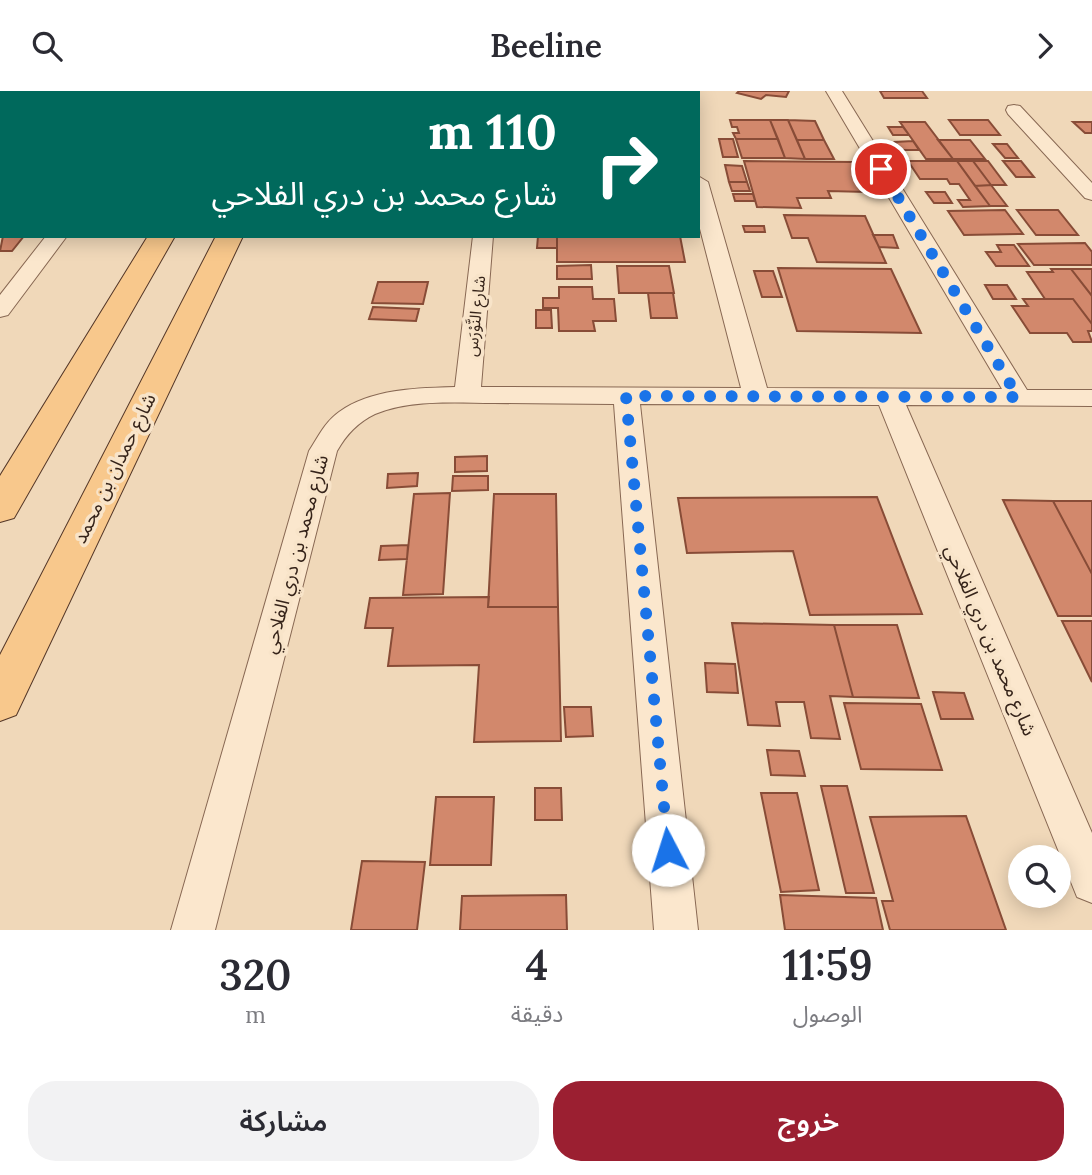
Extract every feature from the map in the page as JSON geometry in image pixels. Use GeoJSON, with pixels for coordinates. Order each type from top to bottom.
{"type":"FeatureCollection","features":[{"type":"Feature","properties":{"kind":"main road"},"geometry":{"type":"LineString","coordinates":[[0,508],[161,238]]}},
{"type":"Feature","properties":{"kind":"main road","name":"شارع حمدان بن محمد"},"geometry":{"type":"LineString","coordinates":[[0,701],[229,238]]}},
{"type":"Feature","properties":{"kind":"street"},"geometry":{"type":"LineString","coordinates":[[834,91],[1018,397]]}},
{"type":"Feature","properties":{"kind":"street"},"geometry":{"type":"LineString","coordinates":[[1014,110],[1092,194]]}},
{"type":"Feature","properties":{"kind":"street"},"geometry":{"type":"LineString","coordinates":[[700,189],[756,396]]}},
{"type":"Feature","properties":{"kind":"street"},"geometry":{"type":"LineString","coordinates":[[0,310],[55,238]]}},
{"type":"Feature","properties":{"kind":"street","name":"شارع النَّوْرَس"},"geometry":{"type":"LineString","coordinates":[[467,395],[483,238]]}},
{"type":"Feature","properties":{"kind":"street","name":"شارع محمد بن دري الفلاحي"},"geometry":{"type":"LineString","coordinates":[[193,930],[323,451],[329,437],[351,417],[389,400],[467,395],[1092,398]]}},
{"type":"Feature","properties":{"kind":"street"},"geometry":{"type":"LineString","coordinates":[[626,396],[676,930]]}},
{"type":"Feature","properties":{"kind":"street","name":"شارع محمد بن دري الفلاحي"},"geometry":{"type":"LineString","coordinates":[[889,397],[1092,882]]}},
{"type":"Feature","properties":{"kind":"building"},"geometry":{"type":"Polygon","coordinates":[[[789,91],[786,97],[766,95],[761,99],[737,93],[789,91]]]}},
{"type":"Feature","properties":{"kind":"building"},"geometry":{"type":"Polygon","coordinates":[[[880,91],[922,91],[927,98],[884,98],[880,91]]]}},
{"type":"Feature","properties":{"kind":"building"},"geometry":{"type":"Polygon","coordinates":[[[730,120],[770,120],[778,139],[736,139],[733,133],[739,133],[737,127],[732,127],[730,120]]]}},
{"type":"Feature","properties":{"kind":"building"},"geometry":{"type":"Polygon","coordinates":[[[770,120],[788,120],[805,159],[785,158],[770,120]]]}},
{"type":"Feature","properties":{"kind":"building"},"geometry":{"type":"Polygon","coordinates":[[[788,120],[815,121],[824,140],[797,140],[788,120]]]}},
{"type":"Feature","properties":{"kind":"building"},"geometry":{"type":"Polygon","coordinates":[[[949,120],[988,120],[1000,135],[960,135],[949,120]]]}},
{"type":"Feature","properties":{"kind":"building"},"geometry":{"type":"Polygon","coordinates":[[[900,122],[925,122],[953,159],[926,159],[900,122]]]}},
{"type":"Feature","properties":{"kind":"building"},"geometry":{"type":"Polygon","coordinates":[[[1073,122],[1092,122],[1092,133],[1085,133],[1073,122]]]}},
{"type":"Feature","properties":{"kind":"building"},"geometry":{"type":"Polygon","coordinates":[[[888,127],[903,127],[909,135],[893,135],[888,127]]]}},
{"type":"Feature","properties":{"kind":"building"},"geometry":{"type":"Polygon","coordinates":[[[719,139],[733,139],[738,157],[723,157],[719,139]]]}},
{"type":"Feature","properties":{"kind":"building"},"geometry":{"type":"Polygon","coordinates":[[[736,139],[778,139],[785,158],[742,158],[736,139]]]}},
{"type":"Feature","properties":{"kind":"building"},"geometry":{"type":"Polygon","coordinates":[[[797,140],[824,140],[834,159],[805,159],[797,140]]]}},
{"type":"Feature","properties":{"kind":"building"},"geometry":{"type":"Polygon","coordinates":[[[938,140],[970,140],[985,159],[953,159],[938,140]]]}},
{"type":"Feature","properties":{"kind":"building"},"geometry":{"type":"Polygon","coordinates":[[[913,141],[919,150],[901,150],[895,142],[913,141]]]}},
{"type":"Feature","properties":{"kind":"building"},"geometry":{"type":"Polygon","coordinates":[[[993,144],[1007,144],[1018,158],[1005,158],[993,144]]]}},
{"type":"Feature","properties":{"kind":"building"},"geometry":{"type":"Polygon","coordinates":[[[744,161],[853,162],[867,192],[828,191],[831,198],[797,198],[801,208],[757,207],[744,161]]]}},
{"type":"Feature","properties":{"kind":"building"},"geometry":{"type":"Polygon","coordinates":[[[908,161],[957,161],[990,206],[963,207],[958,200],[970,200],[959,184],[950,184],[947,179],[920,179],[908,161]]]}},
{"type":"Feature","properties":{"kind":"building"},"geometry":{"type":"Polygon","coordinates":[[[957,161],[973,161],[991,185],[975,186],[957,161]]]}},
{"type":"Feature","properties":{"kind":"building"},"geometry":{"type":"Polygon","coordinates":[[[973,161],[988,161],[1006,185],[991,185],[973,161]]]}},
{"type":"Feature","properties":{"kind":"building"},"geometry":{"type":"Polygon","coordinates":[[[1003,161],[1021,161],[1034,177],[1016,177],[1003,161]]]}},
{"type":"Feature","properties":{"kind":"building"},"geometry":{"type":"Polygon","coordinates":[[[725,165],[742,166],[747,182],[729,182],[725,165]]]}},
{"type":"Feature","properties":{"kind":"building"},"geometry":{"type":"Polygon","coordinates":[[[729,182],[747,182],[750,191],[732,191],[729,182]]]}},
{"type":"Feature","properties":{"kind":"building"},"geometry":{"type":"Polygon","coordinates":[[[991,185],[1007,206],[990,206],[975,186],[991,185]]]}},
{"type":"Feature","properties":{"kind":"building"},"geometry":{"type":"Polygon","coordinates":[[[926,192],[945,192],[952,203],[934,203],[926,192]]]}},
{"type":"Feature","properties":{"kind":"building"},"geometry":{"type":"Polygon","coordinates":[[[733,194],[753,194],[755,201],[735,201],[733,194]]]}},
{"type":"Feature","properties":{"kind":"building"},"geometry":{"type":"Polygon","coordinates":[[[1005,210],[1023,234],[964,235],[948,211],[1005,210]]]}},
{"type":"Feature","properties":{"kind":"building"},"geometry":{"type":"Polygon","coordinates":[[[1017,210],[1058,210],[1078,235],[1036,235],[1017,210]]]}},
{"type":"Feature","properties":{"kind":"building"},"geometry":{"type":"Polygon","coordinates":[[[784,215],[865,216],[886,263],[817,262],[808,238],[792,238],[784,215]]]}},
{"type":"Feature","properties":{"kind":"building"},"geometry":{"type":"Polygon","coordinates":[[[743,226],[764,226],[765,232],[745,232],[743,226]]]}},
{"type":"Feature","properties":{"kind":"building"},"geometry":{"type":"Polygon","coordinates":[[[873,235],[893,235],[898,248],[879,247],[873,235]]]}},
{"type":"Feature","properties":{"kind":"building"},"geometry":{"type":"Polygon","coordinates":[[[3,238],[22,238],[12,251],[0,251],[3,238]]]}},
{"type":"Feature","properties":{"kind":"building"},"geometry":{"type":"Polygon","coordinates":[[[538,238],[557,238],[557,248],[537,248],[538,238]]]}},
{"type":"Feature","properties":{"kind":"building"},"geometry":{"type":"Polygon","coordinates":[[[557,238],[680,238],[685,262],[557,262],[557,238]]]}},
{"type":"Feature","properties":{"kind":"building"},"geometry":{"type":"Polygon","coordinates":[[[1085,243],[1092,252],[1092,265],[1034,265],[1018,244],[1085,243]]]}},
{"type":"Feature","properties":{"kind":"building"},"geometry":{"type":"Polygon","coordinates":[[[997,245],[1014,245],[1029,266],[996,266],[986,252],[1001,252],[997,245]]]}},
{"type":"Feature","properties":{"kind":"building"},"geometry":{"type":"Polygon","coordinates":[[[591,265],[592,279],[557,279],[557,266],[591,265]]]}},
{"type":"Feature","properties":{"kind":"building"},"geometry":{"type":"Polygon","coordinates":[[[617,266],[669,266],[674,293],[619,293],[617,266]]]}},
{"type":"Feature","properties":{"kind":"building"},"geometry":{"type":"Polygon","coordinates":[[[778,268],[891,269],[921,333],[797,331],[778,268]]]}},
{"type":"Feature","properties":{"kind":"building"},"geometry":{"type":"Polygon","coordinates":[[[1051,269],[1071,269],[1092,296],[1092,324],[1073,299],[1045,299],[1027,272],[1053,272],[1051,269]]]}},
{"type":"Feature","properties":{"kind":"building"},"geometry":{"type":"Polygon","coordinates":[[[1071,269],[1092,269],[1092,296],[1071,269]]]}},
{"type":"Feature","properties":{"kind":"building"},"geometry":{"type":"Polygon","coordinates":[[[754,271],[773,271],[782,297],[762,297],[754,271]]]}},
{"type":"Feature","properties":{"kind":"building"},"geometry":{"type":"Polygon","coordinates":[[[378,282],[428,282],[423,304],[372,303],[378,282]]]}},
{"type":"Feature","properties":{"kind":"building"},"geometry":{"type":"Polygon","coordinates":[[[985,285],[1007,285],[1016,299],[993,299],[985,285]]]}},
{"type":"Feature","properties":{"kind":"building"},"geometry":{"type":"Polygon","coordinates":[[[559,287],[592,287],[593,299],[614,299],[616,321],[593,321],[595,331],[559,331],[558,308],[543,308],[543,298],[559,298],[559,287]]]}},
{"type":"Feature","properties":{"kind":"building"},"geometry":{"type":"Polygon","coordinates":[[[648,293],[673,293],[677,318],[651,318],[648,293]]]}},
{"type":"Feature","properties":{"kind":"building"},"geometry":{"type":"Polygon","coordinates":[[[1023,299],[1073,299],[1092,324],[1092,331],[1088,331],[1092,342],[1073,342],[1067,333],[1030,333],[1012,306],[1028,306],[1023,299]]]}},
{"type":"Feature","properties":{"kind":"building"},"geometry":{"type":"Polygon","coordinates":[[[373,307],[419,309],[416,321],[369,319],[373,307]]]}},
{"type":"Feature","properties":{"kind":"building"},"geometry":{"type":"Polygon","coordinates":[[[536,310],[551,310],[552,328],[536,328],[536,310]]]}},
{"type":"Feature","properties":{"kind":"building"},"geometry":{"type":"Polygon","coordinates":[[[487,456],[487,471],[455,472],[455,457],[487,456]]]}},
{"type":"Feature","properties":{"kind":"building"},"geometry":{"type":"Polygon","coordinates":[[[418,473],[417,486],[387,488],[388,474],[418,473]]]}},
{"type":"Feature","properties":{"kind":"building"},"geometry":{"type":"Polygon","coordinates":[[[453,476],[488,476],[488,490],[452,491],[453,476]]]}},
{"type":"Feature","properties":{"kind":"building"},"geometry":{"type":"Polygon","coordinates":[[[450,493],[443,594],[403,595],[414,494],[450,493]]]}},
{"type":"Feature","properties":{"kind":"building"},"geometry":{"type":"Polygon","coordinates":[[[494,494],[556,494],[558,607],[488,607],[494,494]]]}},
{"type":"Feature","properties":{"kind":"building"},"geometry":{"type":"Polygon","coordinates":[[[877,497],[922,614],[810,615],[793,551],[687,553],[678,498],[877,497]]]}},
{"type":"Feature","properties":{"kind":"building"},"geometry":{"type":"Polygon","coordinates":[[[1003,500],[1053,501],[1092,574],[1092,616],[1058,616],[1003,500]]]}},
{"type":"Feature","properties":{"kind":"building"},"geometry":{"type":"Polygon","coordinates":[[[1053,501],[1092,501],[1092,574],[1053,501]]]}},
{"type":"Feature","properties":{"kind":"building"},"geometry":{"type":"Polygon","coordinates":[[[408,545],[407,559],[379,560],[381,546],[408,545]]]}},
{"type":"Feature","properties":{"kind":"building"},"geometry":{"type":"Polygon","coordinates":[[[489,597],[488,607],[558,607],[561,741],[474,742],[479,665],[388,666],[393,628],[365,628],[370,598],[489,597]]]}},
{"type":"Feature","properties":{"kind":"building"},"geometry":{"type":"Polygon","coordinates":[[[1062,621],[1092,621],[1092,682],[1062,621]]]}},
{"type":"Feature","properties":{"kind":"building"},"geometry":{"type":"Polygon","coordinates":[[[732,623],[834,625],[853,697],[830,696],[840,739],[811,738],[804,702],[776,702],[780,726],[748,725],[732,623]]]}},
{"type":"Feature","properties":{"kind":"building"},"geometry":{"type":"Polygon","coordinates":[[[834,625],[897,625],[919,698],[853,697],[834,625]]]}},
{"type":"Feature","properties":{"kind":"building"},"geometry":{"type":"Polygon","coordinates":[[[705,663],[735,664],[738,693],[707,692],[705,663]]]}},
{"type":"Feature","properties":{"kind":"building"},"geometry":{"type":"Polygon","coordinates":[[[933,692],[964,693],[973,719],[941,719],[933,692]]]}},
{"type":"Feature","properties":{"kind":"building"},"geometry":{"type":"Polygon","coordinates":[[[844,703],[921,704],[942,770],[861,769],[844,703]]]}},
{"type":"Feature","properties":{"kind":"building"},"geometry":{"type":"Polygon","coordinates":[[[564,707],[591,707],[593,736],[566,737],[564,707]]]}},
{"type":"Feature","properties":{"kind":"building"},"geometry":{"type":"Polygon","coordinates":[[[767,750],[799,751],[805,776],[771,775],[767,750]]]}},
{"type":"Feature","properties":{"kind":"building"},"geometry":{"type":"Polygon","coordinates":[[[821,786],[847,786],[874,893],[846,893],[821,786]]]}},
{"type":"Feature","properties":{"kind":"building"},"geometry":{"type":"Polygon","coordinates":[[[535,788],[561,788],[562,820],[535,820],[535,788]]]}},
{"type":"Feature","properties":{"kind":"building"},"geometry":{"type":"Polygon","coordinates":[[[761,793],[797,793],[819,890],[781,892],[761,793]]]}},
{"type":"Feature","properties":{"kind":"building"},"geometry":{"type":"Polygon","coordinates":[[[436,797],[494,797],[491,865],[430,865],[436,797]]]}},
{"type":"Feature","properties":{"kind":"building"},"geometry":{"type":"Polygon","coordinates":[[[966,816],[1006,930],[890,930],[882,901],[893,901],[870,817],[966,816]]]}},
{"type":"Feature","properties":{"kind":"building"},"geometry":{"type":"Polygon","coordinates":[[[362,861],[425,862],[417,930],[351,930],[362,861]]]}},
{"type":"Feature","properties":{"kind":"building"},"geometry":{"type":"Polygon","coordinates":[[[566,895],[567,930],[460,930],[462,896],[566,895]]]}},
{"type":"Feature","properties":{"kind":"building"},"geometry":{"type":"Polygon","coordinates":[[[780,895],[876,898],[883,930],[785,930],[780,895]]]}},
{"type":"Feature","properties":{"kind":"route"},"geometry":{"type":"LineString","coordinates":[[668,850],[626,396],[1018,397],[881,169]]}}]}
